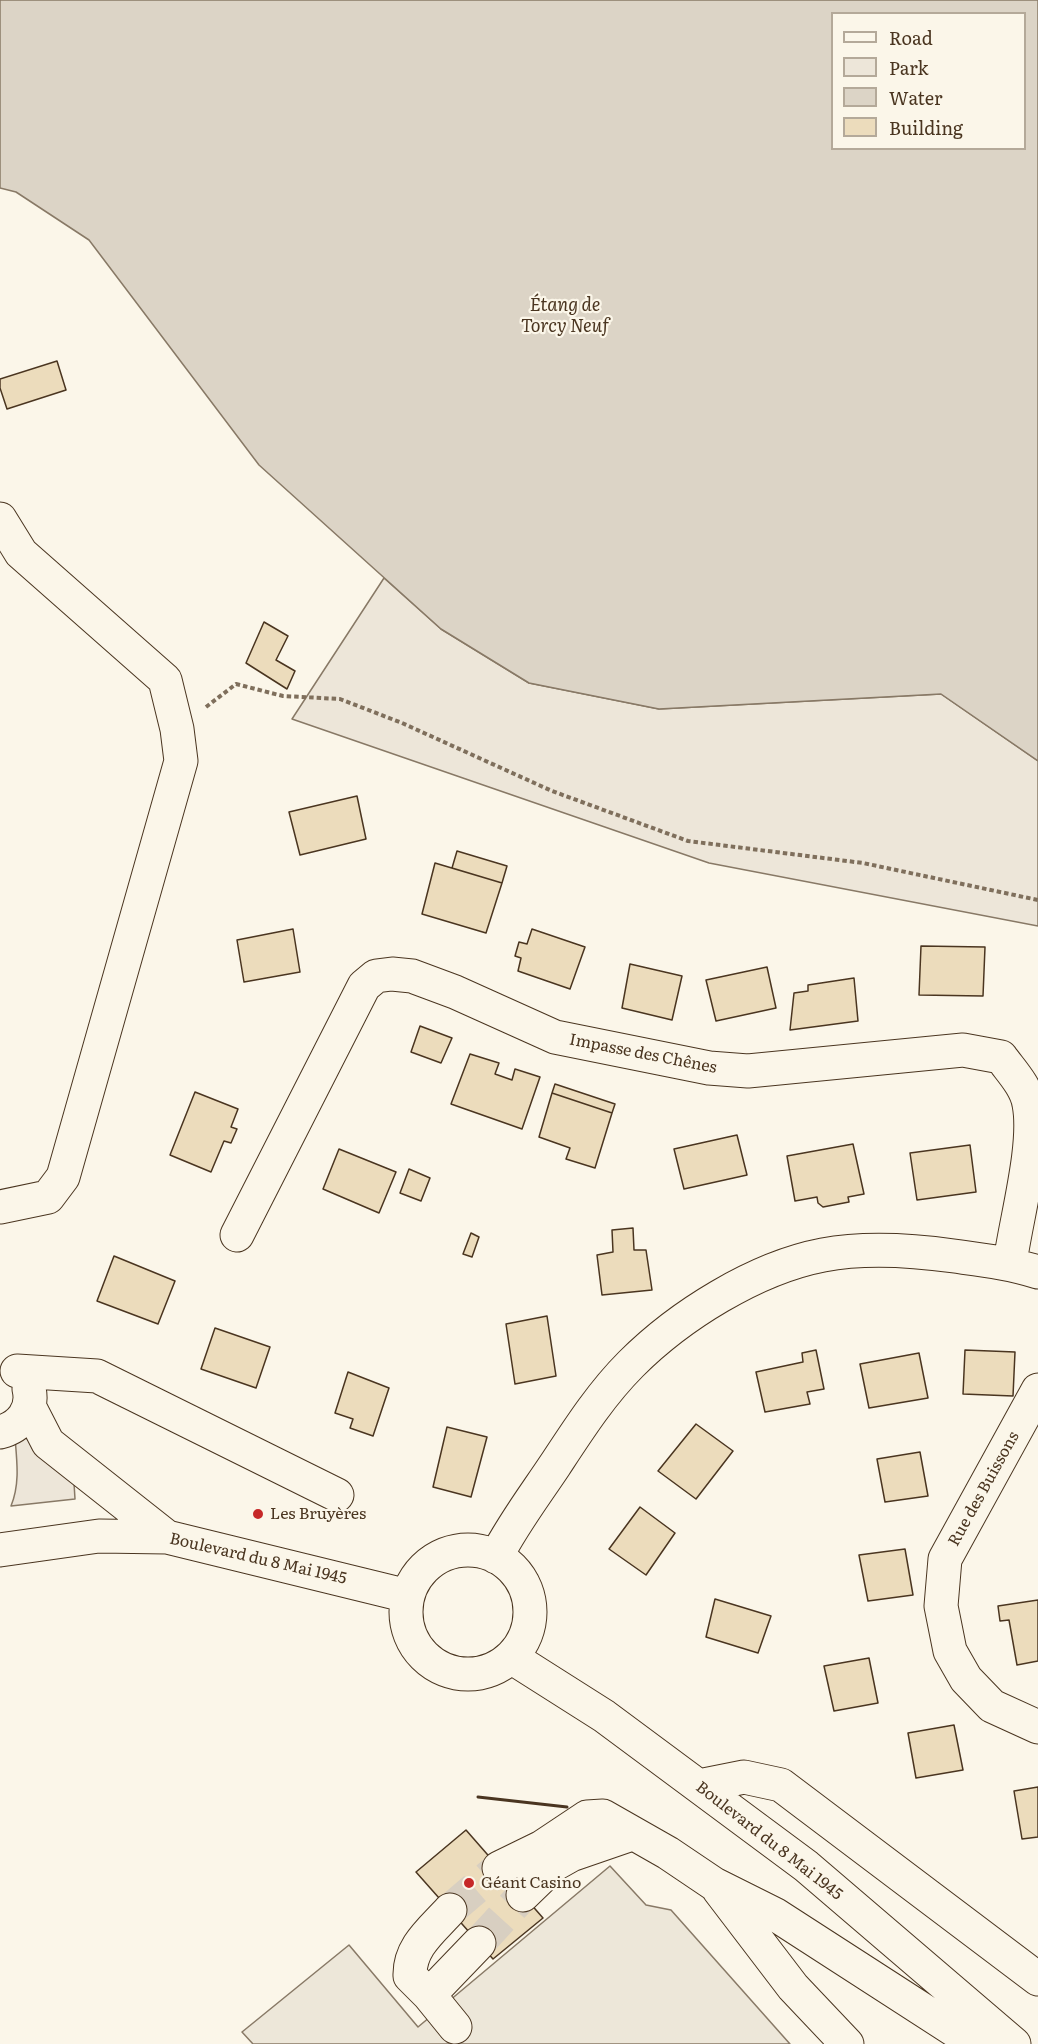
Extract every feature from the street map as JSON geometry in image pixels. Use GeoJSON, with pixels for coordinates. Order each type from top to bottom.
{"type":"FeatureCollection","features":[{"type":"Feature","properties":{"kind":"street"},"geometry":{"type":"LineString","coordinates":[[0,519],[21,553],[165,680],[177,729],[181,761],[63,1177],[48,1197],[0,1207]]}},
{"type":"Feature","properties":{"kind":"street","name":"Impasse des Chênes"},"geometry":{"type":"LineString","coordinates":[[237,1235],[364,986],[376,976],[392,974],[412,976],[455,992],[555,1037],[709,1068],[748,1071],[963,1050],[1001,1057],[1016,1076],[1029,1101],[1032,1133],[1024,1268]]}},
{"type":"Feature","properties":{"kind":"street"},"geometry":{"type":"LineString","coordinates":[[496,1557],[594,1407],[631,1364],[679,1322],[719,1298],[774,1270],[822,1255],[866,1251],[918,1252],[1024,1268]]}},
{"type":"Feature","properties":{"kind":"street"},"geometry":{"type":"LineString","coordinates":[[9,1367],[27,1384],[29,1406],[48,1443],[167,1537]]}},
{"type":"Feature","properties":{"kind":"street"},"geometry":{"type":"LineString","coordinates":[[9,1367],[97,1376],[337,1495]]}},
{"type":"Feature","properties":{"kind":"street","name":"Rue des Buissons"},"geometry":{"type":"LineString","coordinates":[[1038,1390],[945,1559],[941,1606],[950,1651],[966,1678],[993,1707],[1038,1727]]}},
{"type":"Feature","properties":{"kind":"street"},"geometry":{"type":"LineString","coordinates":[[0,1432],[19,1423],[29,1406]]}},
{"type":"Feature","properties":{"kind":"street","name":"Boulevard du 8 Mai 1945"},"geometry":{"type":"LineString","coordinates":[[0,1550],[99,1536],[167,1537],[408,1596]]}},
{"type":"Feature","properties":{"kind":"street"},"geometry":{"type":"LineString","coordinates":[[465,1550],[496,1557],[512,1568],[523,1584],[529,1603],[529,1622],[523,1641],[498,1667],[465,1674],[449,1671],[432,1663],[419,1650],[409,1633],[406,1615],[408,1596],[423,1569],[435,1559],[465,1550]]}},
{"type":"Feature","properties":{"kind":"street","name":"Boulevard du 8 Mai 1945"},"geometry":{"type":"LineString","coordinates":[[511,1656],[604,1716],[806,1866],[1014,2044]]}},
{"type":"Feature","properties":{"kind":"street"},"geometry":{"type":"LineString","coordinates":[[699,1786],[744,1777],[781,1785],[1038,1979]]}},
{"type":"Feature","properties":{"kind":"street"},"geometry":{"type":"LineString","coordinates":[[499,1868],[542,1847],[587,1817],[603,1816],[668,1853],[714,1884],[776,1915],[965,2037],[984,2044]]}},
{"type":"Feature","properties":{"kind":"street"},"geometry":{"type":"LineString","coordinates":[[523,1895],[563,1859],[632,1834]]}},
{"type":"Feature","properties":{"kind":"street"},"geometry":{"type":"LineString","coordinates":[[714,1884],[793,1987],[847,2044]]}},
{"type":"Feature","properties":{"kind":"street"},"geometry":{"type":"LineString","coordinates":[[450,1910],[415,1949],[410,1964],[410,1976],[455,2027]]}},
{"type":"Feature","properties":{"kind":"street"},"geometry":{"type":"LineString","coordinates":[[429,1995],[479,1943]]}},
{"type":"Feature","properties":{"kind":"path"},"geometry":{"type":"LineString","coordinates":[[177,729],[236,684],[283,696],[340,699],[402,723],[552,791],[688,841],[863,863],[1038,900]]}},
{"type":"Feature","properties":{"kind":"green space"},"geometry":{"type":"Polygon","coordinates":[[[384,578],[441,629],[529,683],[659,709],[941,694],[1038,761],[1038,926],[709,863],[292,719],[384,578]]]}},
{"type":"Feature","properties":{"kind":"green space"},"geometry":{"type":"Polygon","coordinates":[[[23,1435],[74,1483],[75,1499],[11,1506],[17,1481],[15,1438],[23,1435]]]}},
{"type":"Feature","properties":{"kind":"shaded area"},"geometry":{"type":"Polygon","coordinates":[[[610,1866],[646,1905],[671,1910],[790,2044],[253,2044],[242,2032],[349,1945],[418,2027],[610,1866]]]}},
{"type":"Feature","properties":{"kind":"water","name":"Étang de Torcy Neuf"},"geometry":{"type":"Polygon","coordinates":[[[0,0],[1038,0],[1038,761],[941,694],[659,709],[529,683],[441,629],[259,465],[89,240],[16,192],[0,188],[0,0]]]}},
{"type":"Feature","properties":{"kind":"building"},"geometry":{"type":"Polygon","coordinates":[[[57,361],[66,390],[7,409],[0,388],[0,379],[57,361]]]}},
{"type":"Feature","properties":{"kind":"building"},"geometry":{"type":"Polygon","coordinates":[[[264,622],[288,636],[276,660],[295,671],[287,689],[246,663],[264,622]]]}},
{"type":"Feature","properties":{"kind":"building"},"geometry":{"type":"Polygon","coordinates":[[[357,796],[366,839],[300,855],[289,812],[357,796]]]}},
{"type":"Feature","properties":{"kind":"building"},"geometry":{"type":"Polygon","coordinates":[[[457,851],[507,866],[502,883],[452,868],[457,851]]]}},
{"type":"Feature","properties":{"kind":"building"},"geometry":{"type":"Polygon","coordinates":[[[435,863],[502,883],[486,933],[422,914],[435,863]]]}},
{"type":"Feature","properties":{"kind":"building"},"geometry":{"type":"Polygon","coordinates":[[[293,929],[300,972],[244,982],[237,940],[293,929]]]}},
{"type":"Feature","properties":{"kind":"building"},"geometry":{"type":"Polygon","coordinates":[[[532,929],[585,947],[570,989],[518,971],[521,958],[515,956],[519,942],[527,944],[532,929]]]}},
{"type":"Feature","properties":{"kind":"building"},"geometry":{"type":"Polygon","coordinates":[[[921,946],[985,947],[983,996],[919,995],[921,946]]]}},
{"type":"Feature","properties":{"kind":"building"},"geometry":{"type":"Polygon","coordinates":[[[630,964],[682,976],[672,1020],[622,1008],[630,964]]]}},
{"type":"Feature","properties":{"kind":"building"},"geometry":{"type":"Polygon","coordinates":[[[767,967],[776,1008],[716,1021],[706,980],[767,967]]]}},
{"type":"Feature","properties":{"kind":"building"},"geometry":{"type":"Polygon","coordinates":[[[854,978],[858,1021],[790,1030],[794,993],[808,991],[808,985],[854,978]]]}},
{"type":"Feature","properties":{"kind":"building"},"geometry":{"type":"Polygon","coordinates":[[[420,1026],[452,1038],[441,1063],[411,1052],[420,1026]]]}},
{"type":"Feature","properties":{"kind":"building"},"geometry":{"type":"Polygon","coordinates":[[[470,1054],[499,1063],[495,1074],[512,1080],[515,1069],[540,1077],[522,1129],[451,1104],[470,1054]]]}},
{"type":"Feature","properties":{"kind":"building"},"geometry":{"type":"Polygon","coordinates":[[[555,1084],[615,1104],[612,1113],[552,1093],[555,1084]]]}},
{"type":"Feature","properties":{"kind":"building"},"geometry":{"type":"Polygon","coordinates":[[[195,1092],[238,1109],[231,1127],[237,1129],[231,1143],[224,1141],[211,1172],[170,1155],[195,1092]]]}},
{"type":"Feature","properties":{"kind":"building"},"geometry":{"type":"Polygon","coordinates":[[[552,1093],[612,1113],[595,1168],[566,1159],[570,1148],[539,1137],[552,1093]]]}},
{"type":"Feature","properties":{"kind":"building"},"geometry":{"type":"Polygon","coordinates":[[[737,1135],[747,1175],[684,1189],[674,1149],[737,1135]]]}},
{"type":"Feature","properties":{"kind":"building"},"geometry":{"type":"Polygon","coordinates":[[[853,1144],[864,1194],[848,1197],[849,1202],[823,1207],[818,1203],[817,1197],[795,1201],[787,1156],[853,1144]]]}},
{"type":"Feature","properties":{"kind":"building"},"geometry":{"type":"Polygon","coordinates":[[[970,1145],[976,1192],[917,1200],[910,1153],[970,1145]]]}},
{"type":"Feature","properties":{"kind":"building"},"geometry":{"type":"Polygon","coordinates":[[[339,1149],[396,1172],[379,1213],[323,1189],[339,1149]]]}},
{"type":"Feature","properties":{"kind":"building"},"geometry":{"type":"Polygon","coordinates":[[[409,1169],[430,1178],[421,1201],[400,1193],[409,1169]]]}},
{"type":"Feature","properties":{"kind":"building"},"geometry":{"type":"Polygon","coordinates":[[[633,1228],[634,1250],[646,1250],[652,1290],[602,1295],[597,1255],[613,1252],[612,1230],[633,1228]]]}},
{"type":"Feature","properties":{"kind":"building"},"geometry":{"type":"Polygon","coordinates":[[[471,1233],[479,1237],[472,1257],[463,1254],[471,1233]]]}},
{"type":"Feature","properties":{"kind":"building"},"geometry":{"type":"Polygon","coordinates":[[[114,1256],[175,1281],[158,1324],[97,1301],[114,1256]]]}},
{"type":"Feature","properties":{"kind":"building"},"geometry":{"type":"Polygon","coordinates":[[[547,1316],[556,1376],[515,1384],[506,1324],[547,1316]]]}},
{"type":"Feature","properties":{"kind":"building"},"geometry":{"type":"Polygon","coordinates":[[[215,1328],[270,1347],[256,1388],[201,1369],[215,1328]]]}},
{"type":"Feature","properties":{"kind":"building"},"geometry":{"type":"Polygon","coordinates":[[[816,1350],[824,1389],[807,1392],[810,1404],[765,1412],[756,1372],[803,1362],[802,1353],[816,1350]]]}},
{"type":"Feature","properties":{"kind":"building"},"geometry":{"type":"Polygon","coordinates":[[[965,1350],[1015,1352],[1013,1396],[963,1394],[965,1350]]]}},
{"type":"Feature","properties":{"kind":"building"},"geometry":{"type":"Polygon","coordinates":[[[919,1353],[928,1398],[869,1408],[860,1364],[919,1353]]]}},
{"type":"Feature","properties":{"kind":"building"},"geometry":{"type":"Polygon","coordinates":[[[348,1372],[389,1388],[373,1436],[350,1428],[353,1419],[335,1413],[348,1372]]]}},
{"type":"Feature","properties":{"kind":"building"},"geometry":{"type":"Polygon","coordinates":[[[696,1424],[733,1451],[696,1499],[658,1471],[696,1424]]]}},
{"type":"Feature","properties":{"kind":"building"},"geometry":{"type":"Polygon","coordinates":[[[447,1427],[487,1437],[471,1497],[433,1487],[447,1427]]]}},
{"type":"Feature","properties":{"kind":"building"},"geometry":{"type":"Polygon","coordinates":[[[920,1452],[928,1496],[885,1502],[877,1459],[920,1452]]]}},
{"type":"Feature","properties":{"kind":"building"},"geometry":{"type":"Polygon","coordinates":[[[640,1507],[675,1533],[646,1575],[609,1549],[640,1507]]]}},
{"type":"Feature","properties":{"kind":"building"},"geometry":{"type":"Polygon","coordinates":[[[905,1549],[913,1595],[868,1601],[859,1555],[905,1549]]]}},
{"type":"Feature","properties":{"kind":"building"},"geometry":{"type":"Polygon","coordinates":[[[715,1599],[771,1616],[758,1653],[706,1637],[715,1599]]]}},
{"type":"Feature","properties":{"kind":"building"},"geometry":{"type":"Polygon","coordinates":[[[1038,1600],[1038,1661],[1017,1665],[1009,1620],[1000,1621],[998,1606],[1038,1600]]]}},
{"type":"Feature","properties":{"kind":"building"},"geometry":{"type":"Polygon","coordinates":[[[869,1658],[878,1703],[834,1711],[824,1666],[869,1658]]]}},
{"type":"Feature","properties":{"kind":"building"},"geometry":{"type":"Polygon","coordinates":[[[954,1725],[963,1770],[916,1778],[908,1733],[954,1725]]]}},
{"type":"Feature","properties":{"kind":"building"},"geometry":{"type":"Polygon","coordinates":[[[1038,1787],[1038,1837],[1022,1839],[1014,1791],[1038,1787]]]}},
{"type":"Feature","properties":{"kind":"building","name":"Géant Casino"},"geometry":{"type":"Polygon","coordinates":[[[466,1830],[543,1918],[493,1959],[416,1872],[466,1830]]]}},
{"type":"Feature","properties":{"kind":"tunnel"},"geometry":{"type":"LineString","coordinates":[[450,1910],[499,1868]]}},
{"type":"Feature","properties":{"kind":"tunnel"},"geometry":{"type":"LineString","coordinates":[[479,1943],[523,1895]]}},
{"type":"Feature","properties":{"kind":"wall"},"geometry":{"type":"LineString","coordinates":[[478,1797],[567,1807]]}},
{"type":"Feature","properties":{"kind":"place","name":"Les Bruyères"},"geometry":{"type":"Point","coordinates":[258,1514]}},
{"type":"Feature","properties":{"kind":"place","name":"Géant Casino"},"geometry":{"type":"Point","coordinates":[469,1883]}}]}
